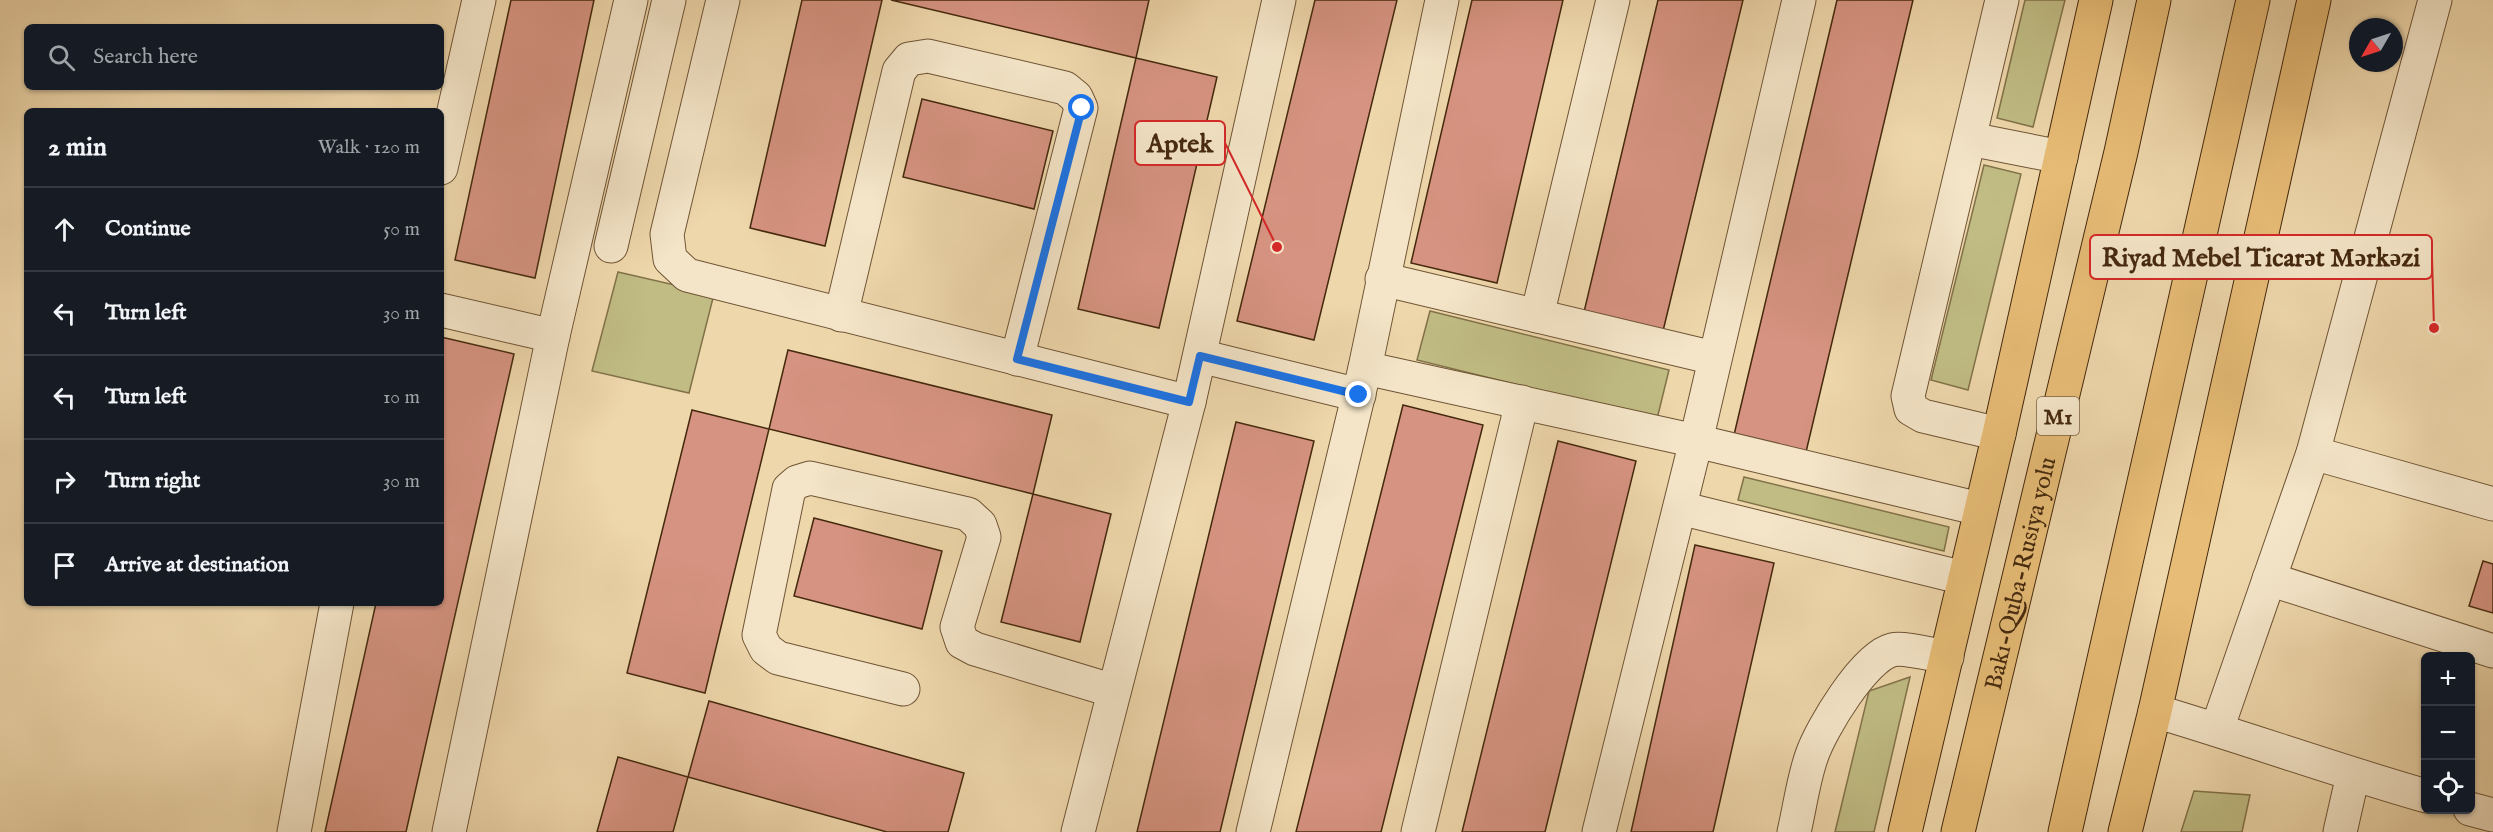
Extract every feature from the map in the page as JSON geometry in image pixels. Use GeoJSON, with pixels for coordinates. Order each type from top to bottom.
{"type":"FeatureCollection","features":[{"type":"Feature","properties":{"kind":"highway"},"geometry":{"type":"LineString","coordinates":[[1905,832],[1999,434],[2096,0]]}},
{"type":"Feature","properties":{"kind":"highway","name":"Bakı-Quba-Rusiya yolu"},"geometry":{"type":"LineString","coordinates":[[1958,832],[2121,152],[2154,0]]}},
{"type":"Feature","properties":{"kind":"highway"},"geometry":{"type":"LineString","coordinates":[[2065,832],[2253,0]]}},
{"type":"Feature","properties":{"kind":"highway"},"geometry":{"type":"LineString","coordinates":[[2125,832],[2155,711],[2314,0]]}},
{"type":"Feature","properties":{"kind":"lane"},"geometry":{"type":"LineString","coordinates":[[444,155],[479,0]]}},
{"type":"Feature","properties":{"kind":"lane"},"geometry":{"type":"LineString","coordinates":[[449,832],[553,336],[631,0]]}},
{"type":"Feature","properties":{"kind":"lane"},"geometry":{"type":"LineString","coordinates":[[611,246],[669,0]]}},
{"type":"Feature","properties":{"kind":"lane"},"geometry":{"type":"LineString","coordinates":[[723,0],[667,234],[670,260],[687,275],[1189,402]]}},
{"type":"Feature","properties":{"kind":"lane"},"geometry":{"type":"LineString","coordinates":[[1078,832],[1189,402],[1279,0]]}},
{"type":"Feature","properties":{"kind":"lane"},"geometry":{"type":"LineString","coordinates":[[1252,832],[1362,381],[1442,0]]}},
{"type":"Feature","properties":{"kind":"lane"},"geometry":{"type":"LineString","coordinates":[[1536,316],[1613,0]]}},
{"type":"Feature","properties":{"kind":"lane"},"geometry":{"type":"LineString","coordinates":[[1599,832],[1680,508],[1799,0]]}},
{"type":"Feature","properties":{"kind":"lane"},"geometry":{"type":"LineString","coordinates":[[1999,434],[1923,416],[1911,409],[1908,396],[2002,0]]}},
{"type":"Feature","properties":{"kind":"lane"},"geometry":{"type":"LineString","coordinates":[[2217,729],[2313,453],[2435,0]]}},
{"type":"Feature","properties":{"kind":"lane"},"geometry":{"type":"LineString","coordinates":[[841,315],[899,71],[909,58],[928,56],[1065,88],[1076,96],[1082,108],[1017,359]]}},
{"type":"Feature","properties":{"kind":"lane"},"geometry":{"type":"LineString","coordinates":[[1970,139],[2061,158]]}},
{"type":"Feature","properties":{"kind":"lane"},"geometry":{"type":"LineString","coordinates":[[1382,279],[1714,358]]}},
{"type":"Feature","properties":{"kind":"lane"},"geometry":{"type":"LineString","coordinates":[[444,311],[553,336]]}},
{"type":"Feature","properties":{"kind":"lane"},"geometry":{"type":"LineString","coordinates":[[1200,356],[1362,381],[1522,402],[1980,509]]}},
{"type":"Feature","properties":{"kind":"lane"},"geometry":{"type":"LineString","coordinates":[[1418,832],[1522,402]]}},
{"type":"Feature","properties":{"kind":"lane"},"geometry":{"type":"LineString","coordinates":[[2313,453],[2493,504]]}},
{"type":"Feature","properties":{"kind":"lane"},"geometry":{"type":"LineString","coordinates":[[903,689],[778,658],[766,649],[759,635],[789,489],[797,482],[810,478],[968,514],[980,525],[984,537],[957,627],[962,642],[975,649],[1114,691]]}},
{"type":"Feature","properties":{"kind":"lane"},"geometry":{"type":"LineString","coordinates":[[1680,508],[1965,578]]}},
{"type":"Feature","properties":{"kind":"lane"},"geometry":{"type":"LineString","coordinates":[[2269,579],[2493,651]]}},
{"type":"Feature","properties":{"kind":"lane"},"geometry":{"type":"LineString","coordinates":[[294,832],[336,606]]}},
{"type":"Feature","properties":{"kind":"lane"},"geometry":{"type":"LineString","coordinates":[[1794,832],[1811,757],[1818,738],[1872,660],[1893,649],[1947,657]]}},
{"type":"Feature","properties":{"kind":"lane"},"geometry":{"type":"LineString","coordinates":[[2155,711],[2421,795]]}},
{"type":"Feature","properties":{"kind":"lane"},"geometry":{"type":"LineString","coordinates":[[2340,832],[2353,775]]}},
{"type":"Feature","properties":{"kind":"lane"},"geometry":{"type":"LineString","coordinates":[[2475,810],[2493,815]]}},
{"type":"Feature","properties":{"kind":"shaded area"},"geometry":{"type":"Polygon","coordinates":[[[2025,0],[2065,0],[2033,127],[1997,118],[2025,0]]]}},
{"type":"Feature","properties":{"kind":"shaded area"},"geometry":{"type":"Polygon","coordinates":[[[1984,165],[2021,174],[1968,390],[1931,380],[1984,165]]]}},
{"type":"Feature","properties":{"kind":"shaded area"},"geometry":{"type":"Polygon","coordinates":[[[618,272],[714,294],[689,393],[592,371],[618,272]]]}},
{"type":"Feature","properties":{"kind":"shaded area"},"geometry":{"type":"Polygon","coordinates":[[[1430,311],[1669,370],[1657,419],[1417,360],[1430,311]]]}},
{"type":"Feature","properties":{"kind":"shaded area"},"geometry":{"type":"Polygon","coordinates":[[[1744,477],[1949,527],[1944,551],[1738,500],[1744,477]]]}},
{"type":"Feature","properties":{"kind":"shaded area"},"geometry":{"type":"Polygon","coordinates":[[[1910,677],[1874,832],[1835,832],[1869,691],[1910,677]]]}},
{"type":"Feature","properties":{"kind":"shaded area"},"geometry":{"type":"Polygon","coordinates":[[[2194,791],[2250,795],[2242,832],[2181,832],[2194,791]]]}},
{"type":"Feature","properties":{"kind":"building"},"geometry":{"type":"Polygon","coordinates":[[[511,0],[594,0],[535,278],[455,260],[511,0]]]}},
{"type":"Feature","properties":{"kind":"building"},"geometry":{"type":"Polygon","coordinates":[[[802,0],[882,0],[825,246],[750,228],[802,0]]]}},
{"type":"Feature","properties":{"kind":"building"},"geometry":{"type":"Polygon","coordinates":[[[891,0],[1149,0],[1136,58],[891,0]]]}},
{"type":"Feature","properties":{"kind":"building"},"geometry":{"type":"Polygon","coordinates":[[[1315,0],[1397,0],[1314,340],[1237,321],[1315,0]]]}},
{"type":"Feature","properties":{"kind":"building"},"geometry":{"type":"Polygon","coordinates":[[[1472,0],[1563,0],[1497,283],[1411,263],[1472,0]]]}},
{"type":"Feature","properties":{"kind":"building"},"geometry":{"type":"Polygon","coordinates":[[[1658,0],[1743,0],[1663,331],[1584,312],[1658,0]]]}},
{"type":"Feature","properties":{"kind":"building"},"geometry":{"type":"Polygon","coordinates":[[[1837,0],[1913,0],[1806,452],[1734,435],[1837,0]]]}},
{"type":"Feature","properties":{"kind":"building"},"geometry":{"type":"Polygon","coordinates":[[[1136,58],[1217,77],[1159,328],[1078,309],[1136,58]]]}},
{"type":"Feature","properties":{"kind":"building"},"geometry":{"type":"Polygon","coordinates":[[[922,99],[1053,131],[1034,209],[903,177],[922,99]]]}},
{"type":"Feature","properties":{"kind":"building"},"geometry":{"type":"Polygon","coordinates":[[[444,338],[514,354],[406,832],[325,832],[375,606],[444,606],[444,338]]]}},
{"type":"Feature","properties":{"kind":"building"},"geometry":{"type":"Polygon","coordinates":[[[788,350],[1052,415],[1033,494],[769,429],[788,350]]]}},
{"type":"Feature","properties":{"kind":"building"},"geometry":{"type":"Polygon","coordinates":[[[1403,405],[1483,425],[1381,832],[1296,832],[1403,405]]]}},
{"type":"Feature","properties":{"kind":"building"},"geometry":{"type":"Polygon","coordinates":[[[692,410],[769,429],[705,693],[627,673],[692,410]]]}},
{"type":"Feature","properties":{"kind":"building"},"geometry":{"type":"Polygon","coordinates":[[[1236,422],[1314,441],[1220,832],[1137,832],[1236,422]]]}},
{"type":"Feature","properties":{"kind":"building"},"geometry":{"type":"Polygon","coordinates":[[[1558,441],[1636,461],[1545,832],[1462,832],[1558,441]]]}},
{"type":"Feature","properties":{"kind":"building"},"geometry":{"type":"Polygon","coordinates":[[[1033,494],[1111,514],[1080,642],[1001,622],[1033,494]]]}},
{"type":"Feature","properties":{"kind":"building"},"geometry":{"type":"Polygon","coordinates":[[[814,518],[942,551],[922,629],[794,596],[814,518]]]}},
{"type":"Feature","properties":{"kind":"building"},"geometry":{"type":"Polygon","coordinates":[[[1695,545],[1774,563],[1713,832],[1631,832],[1695,545]]]}},
{"type":"Feature","properties":{"kind":"building"},"geometry":{"type":"Polygon","coordinates":[[[2483,561],[2493,564],[2493,613],[2469,606],[2483,561]]]}},
{"type":"Feature","properties":{"kind":"building"},"geometry":{"type":"Polygon","coordinates":[[[709,701],[964,773],[948,832],[887,832],[688,777],[709,701]]]}},
{"type":"Feature","properties":{"kind":"building"},"geometry":{"type":"Polygon","coordinates":[[[618,757],[688,777],[673,832],[597,832],[618,757]]]}},
{"type":"Feature","properties":{"kind":"place","name":"Aptek"},"geometry":{"type":"Point","coordinates":[1277,247]}},
{"type":"Feature","properties":{"kind":"place","name":"Riyad Mebel Ticarət Mərkəzi"},"geometry":{"type":"Point","coordinates":[2434,328]}},
{"type":"Feature","properties":{"kind":"route"},"geometry":{"type":"LineString","coordinates":[[1082,108],[1017,359],[1189,402],[1200,356],[1359,395]]}}]}
